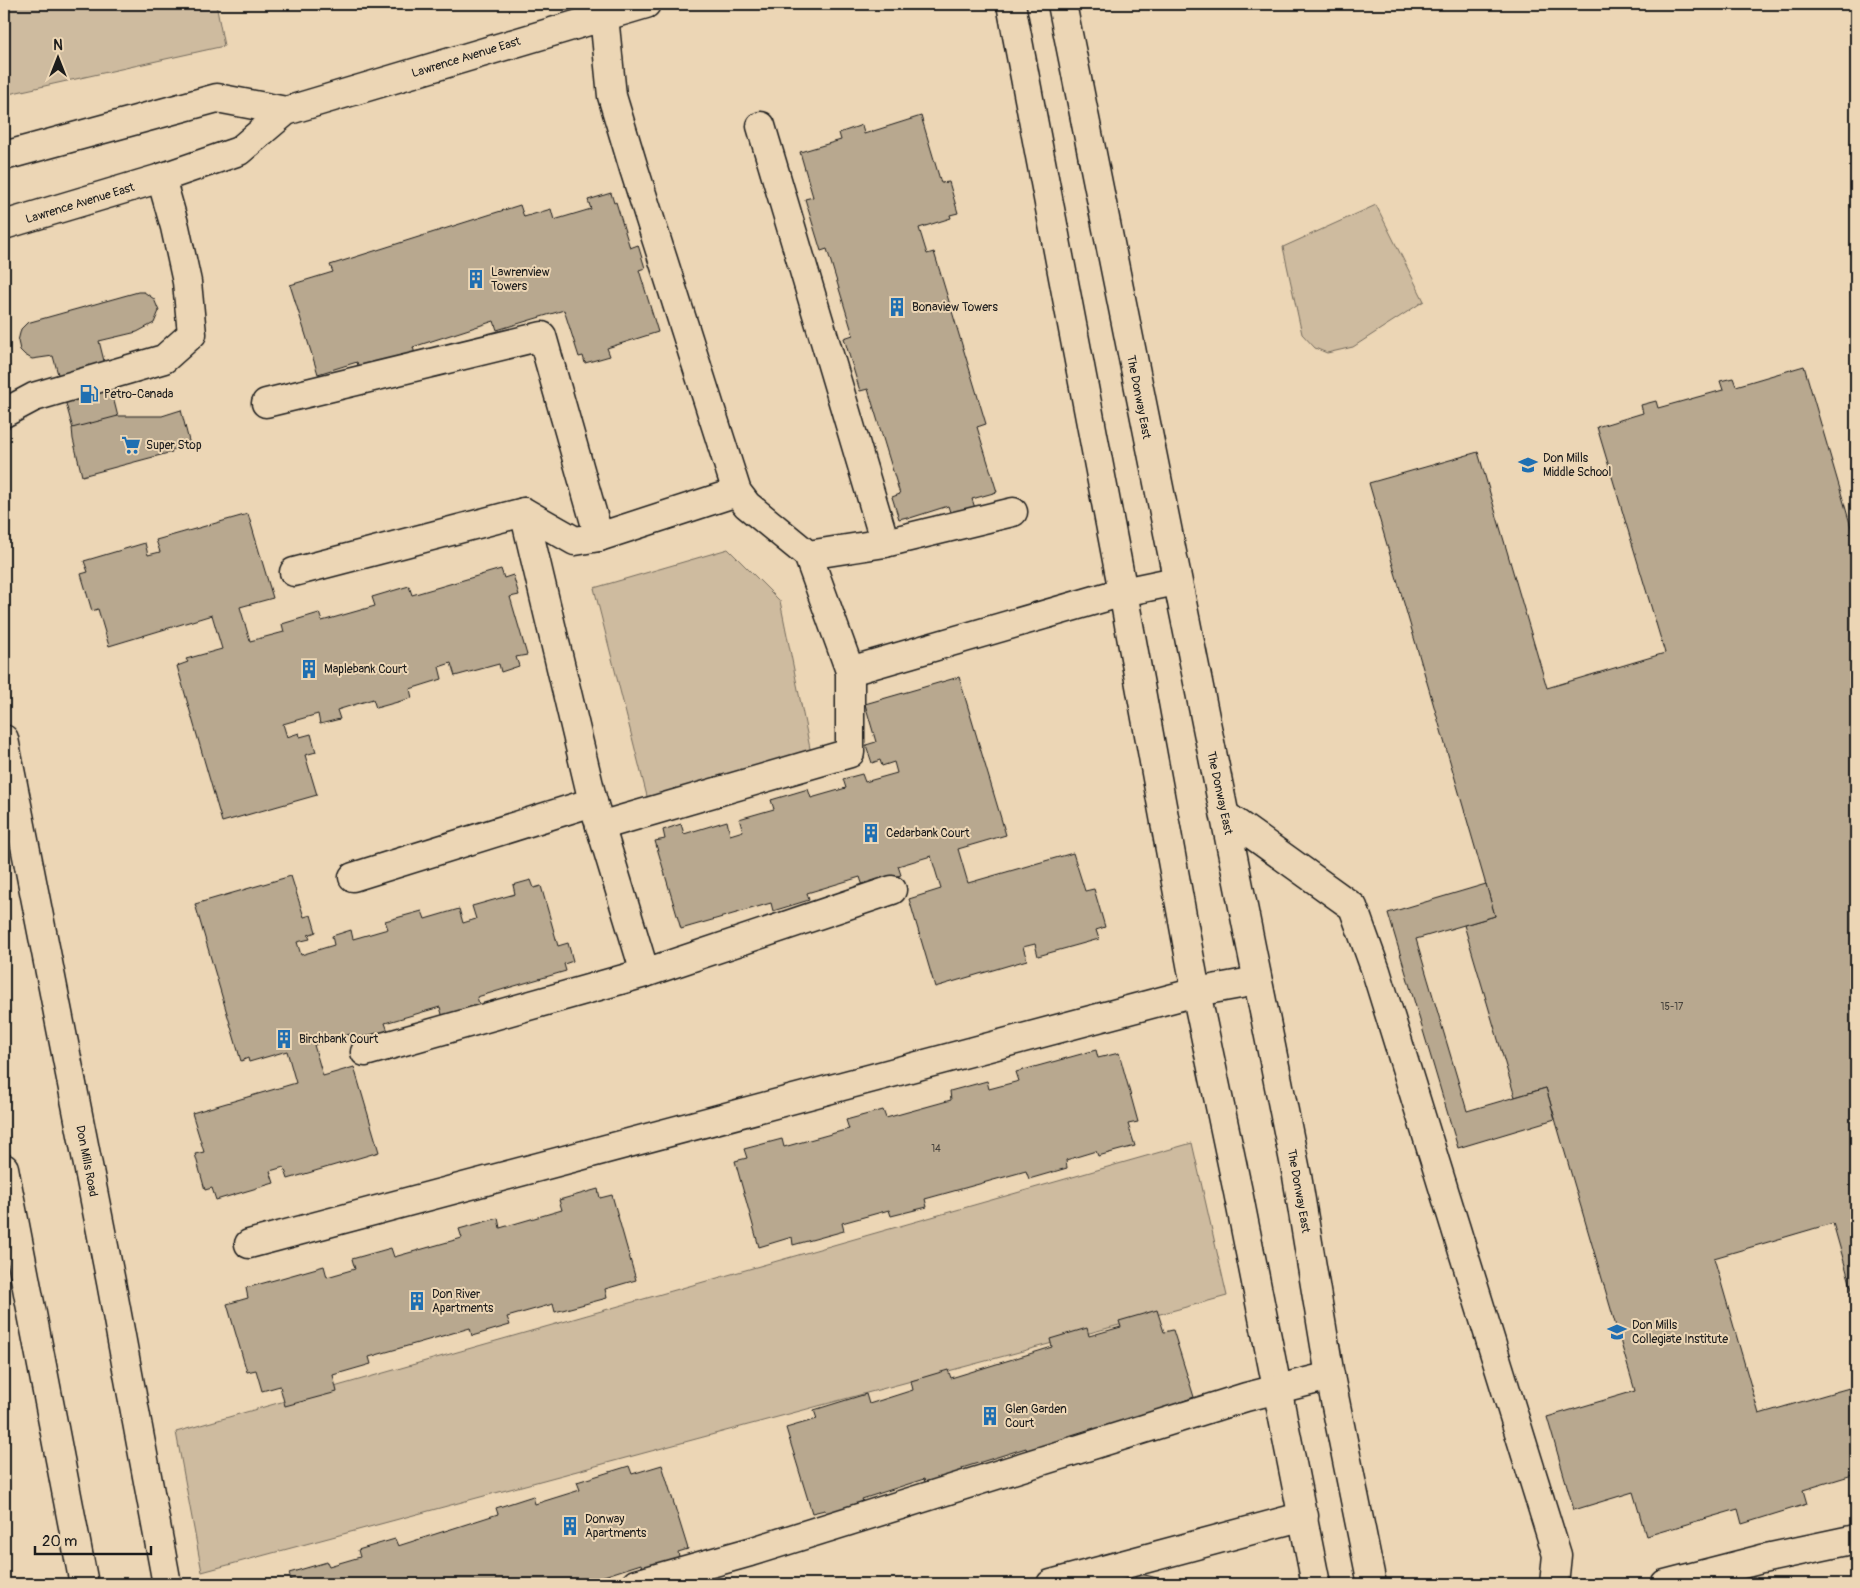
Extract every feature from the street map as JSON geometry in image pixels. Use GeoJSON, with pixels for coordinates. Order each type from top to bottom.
{"type":"FeatureCollection","features":[{"type":"Feature","properties":{"kind":"street","name":"Lawrence Avenue East"},"geometry":{"type":"LineString","coordinates":[[4,225],[161,178],[239,151],[286,111],[646,4]]}},
{"type":"Feature","properties":{"kind":"street"},"geometry":{"type":"LineString","coordinates":[[1011,4],[1124,592],[1196,992],[1304,1516],[1316,1584]]}},
{"type":"Feature","properties":{"kind":"street","name":"The Donway East"},"geometry":{"type":"LineString","coordinates":[[1062,4],[1176,581],[1297,1176],[1330,1376],[1372,1584]]}},
{"type":"Feature","properties":{"kind":"street"},"geometry":{"type":"LineString","coordinates":[[353,876],[597,814],[850,753],[850,671],[808,555],[747,504],[737,492],[612,96],[604,16]]}},
{"type":"Feature","properties":{"kind":"street","name":"Lawrence Avenue East"},"geometry":{"type":"LineString","coordinates":[[4,156],[217,98],[286,111]]}},
{"type":"Feature","properties":{"kind":"street"},"geometry":{"type":"LineString","coordinates":[[761,126],[885,543]]}},
{"type":"Feature","properties":{"kind":"street"},"geometry":{"type":"LineString","coordinates":[[4,413],[34,397],[164,360],[192,334],[187,282],[161,178]]}},
{"type":"Feature","properties":{"kind":"street"},"geometry":{"type":"LineString","coordinates":[[266,403],[542,336],[598,537]]}},
{"type":"Feature","properties":{"kind":"street"},"geometry":{"type":"LineString","coordinates":[[294,572],[524,512],[575,541],[598,537],[737,492]]}},
{"type":"Feature","properties":{"kind":"street"},"geometry":{"type":"LineString","coordinates":[[524,512],[597,814],[645,973]]}},
{"type":"Feature","properties":{"kind":"street"},"geometry":{"type":"LineString","coordinates":[[808,555],[885,543],[1013,512]]}},
{"type":"Feature","properties":{"kind":"street"},"geometry":{"type":"LineString","coordinates":[[850,671],[1124,592],[1176,581]]}},
{"type":"Feature","properties":{"kind":"street","name":"Don Mills Road"},"geometry":{"type":"LineString","coordinates":[[4,739],[112,1282],[167,1584]]}},
{"type":"Feature","properties":{"kind":"street"},"geometry":{"type":"LineString","coordinates":[[1225,815],[1352,907],[1376,971],[1557,1555],[1554,1584]]}},
{"type":"Feature","properties":{"kind":"street"},"geometry":{"type":"LineString","coordinates":[[365,1052],[645,973],[892,890]]}},
{"type":"Feature","properties":{"kind":"street"},"geometry":{"type":"LineString","coordinates":[[249,1244],[1196,992],[1257,981]]}},
{"type":"Feature","properties":{"kind":"street"},"geometry":{"type":"LineString","coordinates":[[4,1168],[84,1584]]}},
{"type":"Feature","properties":{"kind":"street"},"geometry":{"type":"LineString","coordinates":[[636,1584],[760,1549],[1278,1388],[1330,1376]]}},
{"type":"Feature","properties":{"kind":"street"},"geometry":{"type":"LineString","coordinates":[[1051,1584],[1304,1516]]}},
{"type":"Feature","properties":{"kind":"street"},"geometry":{"type":"LineString","coordinates":[[1665,1584],[1762,1559],[1856,1540]]}},
{"type":"Feature","properties":{"kind":"shaded area"},"geometry":{"type":"Polygon","coordinates":[[[4,4],[216,4],[224,46],[4,95],[4,4]]]}},
{"type":"Feature","properties":{"kind":"shaded area"},"geometry":{"type":"Polygon","coordinates":[[[1376,205],[1424,301],[1353,347],[1327,353],[1315,348],[1302,334],[1283,247],[1376,205]]]}},
{"type":"Feature","properties":{"kind":"shaded area"},"geometry":{"type":"Polygon","coordinates":[[[728,549],[780,601],[814,768],[649,804],[594,588],[728,549]]]}},
{"type":"Feature","properties":{"kind":"shaded area"},"geometry":{"type":"Polygon","coordinates":[[[1192,1143],[1227,1296],[202,1572],[176,1432],[1192,1143]]]}},
{"type":"Feature","properties":{"kind":"building","name":"Bonaview Towers"},"geometry":{"type":"Polygon","coordinates":[[[921,116],[941,183],[949,182],[958,213],[950,215],[951,218],[919,228],[927,254],[934,252],[986,424],[977,427],[997,492],[972,499],[975,508],[951,515],[948,506],[907,519],[907,517],[899,519],[892,497],[900,494],[868,389],[860,391],[844,338],[853,335],[827,249],[821,251],[805,199],[813,197],[800,152],[841,140],[839,133],[862,125],[864,134],[921,116]]]}},
{"type":"Feature","properties":{"kind":"building","name":"Lawrenview Towers"},"geometry":{"type":"Polygon","coordinates":[[[611,193],[614,203],[616,202],[630,248],[638,245],[645,268],[639,270],[658,332],[607,348],[610,356],[585,363],[583,356],[579,357],[564,310],[497,330],[494,321],[413,347],[415,354],[360,372],[357,362],[318,374],[290,285],[333,272],[330,265],[520,205],[524,217],[551,209],[554,220],[591,209],[588,200],[611,193]]]}},
{"type":"Feature","properties":{"kind":"building"},"geometry":{"type":"Polygon","coordinates":[[[138,292],[144,292],[154,299],[159,311],[154,323],[137,332],[99,341],[119,421],[74,433],[53,356],[32,359],[25,355],[20,350],[18,341],[21,329],[27,323],[138,292]]]}},
{"type":"Feature","properties":{"kind":"building"},"geometry":{"type":"Polygon","coordinates":[[[1804,366],[1856,544],[1856,1304],[1833,1223],[1714,1258],[1759,1414],[1856,1386],[1856,1474],[1803,1490],[1807,1504],[1742,1524],[1738,1509],[1646,1536],[1633,1492],[1574,1510],[1547,1417],[1635,1391],[1546,1088],[1515,1097],[1464,925],[1495,916],[1369,483],[1478,452],[1547,688],[1665,653],[1597,427],[1643,413],[1641,405],[1656,401],[1658,408],[1723,390],[1720,381],[1733,378],[1736,386],[1804,366]]]}},
{"type":"Feature","properties":{"kind":"building"},"geometry":{"type":"Polygon","coordinates":[[[181,410],[190,445],[171,450],[172,452],[82,476],[72,428],[118,416],[162,416],[181,410]]]}},
{"type":"Feature","properties":{"kind":"building","name":"Maplebank Court"},"geometry":{"type":"Polygon","coordinates":[[[248,514],[273,598],[240,607],[250,641],[284,632],[282,624],[319,613],[322,621],[375,606],[372,597],[409,586],[412,595],[501,569],[504,578],[513,575],[519,595],[510,597],[527,655],[516,657],[519,666],[501,672],[499,664],[455,676],[451,663],[439,667],[442,679],[410,689],[412,698],[376,708],[373,699],[337,710],[340,719],[320,724],[318,714],[283,724],[287,737],[299,733],[300,737],[311,734],[316,752],[305,755],[317,795],[222,822],[177,666],[188,662],[186,659],[222,649],[212,615],[109,646],[98,609],[92,611],[81,574],[88,572],[84,561],[145,543],[148,555],[160,552],[156,540],[248,514]]]}},
{"type":"Feature","properties":{"kind":"building","name":"Cedarbank Court"},"geometry":{"type":"Polygon","coordinates":[[[959,677],[1006,835],[958,849],[968,883],[1073,853],[1085,891],[1094,889],[1105,927],[1096,930],[1099,939],[1038,956],[1035,944],[1023,947],[1027,960],[935,987],[909,899],[941,889],[931,856],[898,866],[901,875],[863,886],[860,877],[807,893],[809,900],[773,911],[771,903],[681,929],[655,841],[665,839],[663,830],[681,824],[684,834],[727,821],[730,835],[743,831],[739,819],[774,809],[771,800],[808,789],[811,798],[846,788],[843,779],[862,774],[865,782],[897,773],[894,762],[882,766],[880,760],[872,763],[866,745],[876,742],[865,704],[959,677]]]}},
{"type":"Feature","properties":{"kind":"building","name":"Birchbank Court"},"geometry":{"type":"Polygon","coordinates":[[[291,876],[304,917],[311,915],[316,932],[308,935],[310,939],[297,942],[301,955],[334,945],[332,936],[351,930],[353,939],[388,929],[385,921],[422,911],[425,919],[459,909],[463,923],[476,919],[472,906],[515,894],[513,885],[531,880],[534,888],[541,886],[558,946],[568,943],[573,961],[564,964],[566,971],[477,997],[480,1007],[443,1018],[440,1007],[385,1023],[389,1034],[353,1044],[350,1034],[314,1045],[323,1076],[354,1067],[379,1152],[288,1179],[284,1167],[270,1171],[274,1183],[216,1200],[212,1188],[205,1190],[195,1154],[204,1152],[192,1113],[296,1083],[287,1051],[249,1062],[248,1058],[241,1061],[195,904],[291,876]]]}},
{"type":"Feature","properties":{"kind":"building"},"geometry":{"type":"Polygon","coordinates":[[[1486,884],[1495,916],[1416,939],[1467,1111],[1546,1088],[1555,1119],[1458,1148],[1388,913],[1486,884]]]}},
{"type":"Feature","properties":{"kind":"building"},"geometry":{"type":"Polygon","coordinates":[[[1096,1050],[1098,1058],[1119,1053],[1138,1122],[1128,1124],[1135,1146],[1098,1156],[1096,1151],[1066,1160],[1067,1168],[1029,1179],[1026,1171],[925,1199],[927,1207],[891,1216],[889,1210],[842,1223],[844,1231],[793,1245],[792,1237],[759,1247],[735,1161],[747,1158],[744,1149],[782,1139],[784,1147],[849,1129],[846,1120],[883,1110],[886,1118],[951,1100],[950,1091],[987,1081],[989,1089],[1019,1081],[1016,1072],[1096,1050]]]}},
{"type":"Feature","properties":{"kind":"building","name":"Don River Apartments"},"geometry":{"type":"Polygon","coordinates":[[[598,1189],[600,1198],[612,1195],[636,1280],[605,1289],[607,1298],[555,1312],[553,1304],[507,1317],[510,1325],[472,1336],[470,1328],[369,1357],[371,1364],[333,1375],[337,1392],[285,1406],[280,1386],[262,1391],[256,1370],[247,1372],[227,1304],[248,1298],[246,1288],[324,1266],[327,1277],[355,1269],[352,1259],[391,1248],[394,1257],[462,1238],[459,1229],[498,1218],[500,1228],[562,1210],[559,1200],[598,1189]]]}},
{"type":"Feature","properties":{"kind":"building","name":"Glen Garden Court"},"geometry":{"type":"Polygon","coordinates":[[[1157,1310],[1164,1332],[1173,1330],[1194,1397],[1173,1405],[1175,1412],[1096,1437],[1094,1428],[1065,1437],[1068,1445],[1028,1457],[1026,1448],[962,1468],[965,1476],[927,1488],[924,1479],[862,1499],[865,1506],[828,1518],[825,1510],[812,1513],[786,1428],[817,1419],[814,1410],[866,1394],[869,1404],[913,1390],[911,1381],[948,1370],[951,1378],[1052,1347],[1050,1339],[1087,1328],[1089,1336],[1121,1327],[1119,1321],[1157,1310]]]}},
{"type":"Feature","properties":{"kind":"building","name":"Donway Apartments"},"geometry":{"type":"Polygon","coordinates":[[[662,1465],[688,1549],[678,1552],[680,1561],[643,1573],[641,1564],[579,1584],[292,1584],[289,1573],[327,1562],[329,1566],[360,1557],[358,1550],[395,1539],[398,1546],[498,1514],[496,1508],[533,1496],[535,1504],[580,1490],[577,1482],[629,1466],[632,1474],[662,1465]]]}},
{"type":"Feature","properties":{"kind":"building"},"geometry":{"type":"Polygon","coordinates":[[[1137,1573],[1161,1579],[1160,1584],[1134,1584],[1137,1573]]]}},
{"type":"Feature","properties":{"kind":"place","name":"Lawrenview Towers"},"geometry":{"type":"Point","coordinates":[476,279]}},
{"type":"Feature","properties":{"kind":"place","name":"Bonaview Towers"},"geometry":{"type":"Point","coordinates":[897,307]}},
{"type":"Feature","properties":{"kind":"place","name":"Petro-Canada"},"geometry":{"type":"Point","coordinates":[89,394]}},
{"type":"Feature","properties":{"kind":"place","name":"Super Stop"},"geometry":{"type":"Point","coordinates":[131,445]}},
{"type":"Feature","properties":{"kind":"place","name":"Don Mills Middle School"},"geometry":{"type":"Point","coordinates":[1528,465]}},
{"type":"Feature","properties":{"kind":"place","name":"Maplebank Court"},"geometry":{"type":"Point","coordinates":[309,669]}},
{"type":"Feature","properties":{"kind":"place","name":"Cedarbank Court"},"geometry":{"type":"Point","coordinates":[871,833]}},
{"type":"Feature","properties":{"kind":"place","name":"Birchbank Court"},"geometry":{"type":"Point","coordinates":[284,1039]}},
{"type":"Feature","properties":{"kind":"place","name":"Don River Apartments"},"geometry":{"type":"Point","coordinates":[417,1301]}},
{"type":"Feature","properties":{"kind":"place","name":"Don Mills Collegiate Institute"},"geometry":{"type":"Point","coordinates":[1617,1332]}},
{"type":"Feature","properties":{"kind":"place","name":"Glen Garden Court"},"geometry":{"type":"Point","coordinates":[990,1416]}},
{"type":"Feature","properties":{"kind":"place","name":"Donway Apartments"},"geometry":{"type":"Point","coordinates":[570,1526]}}]}
